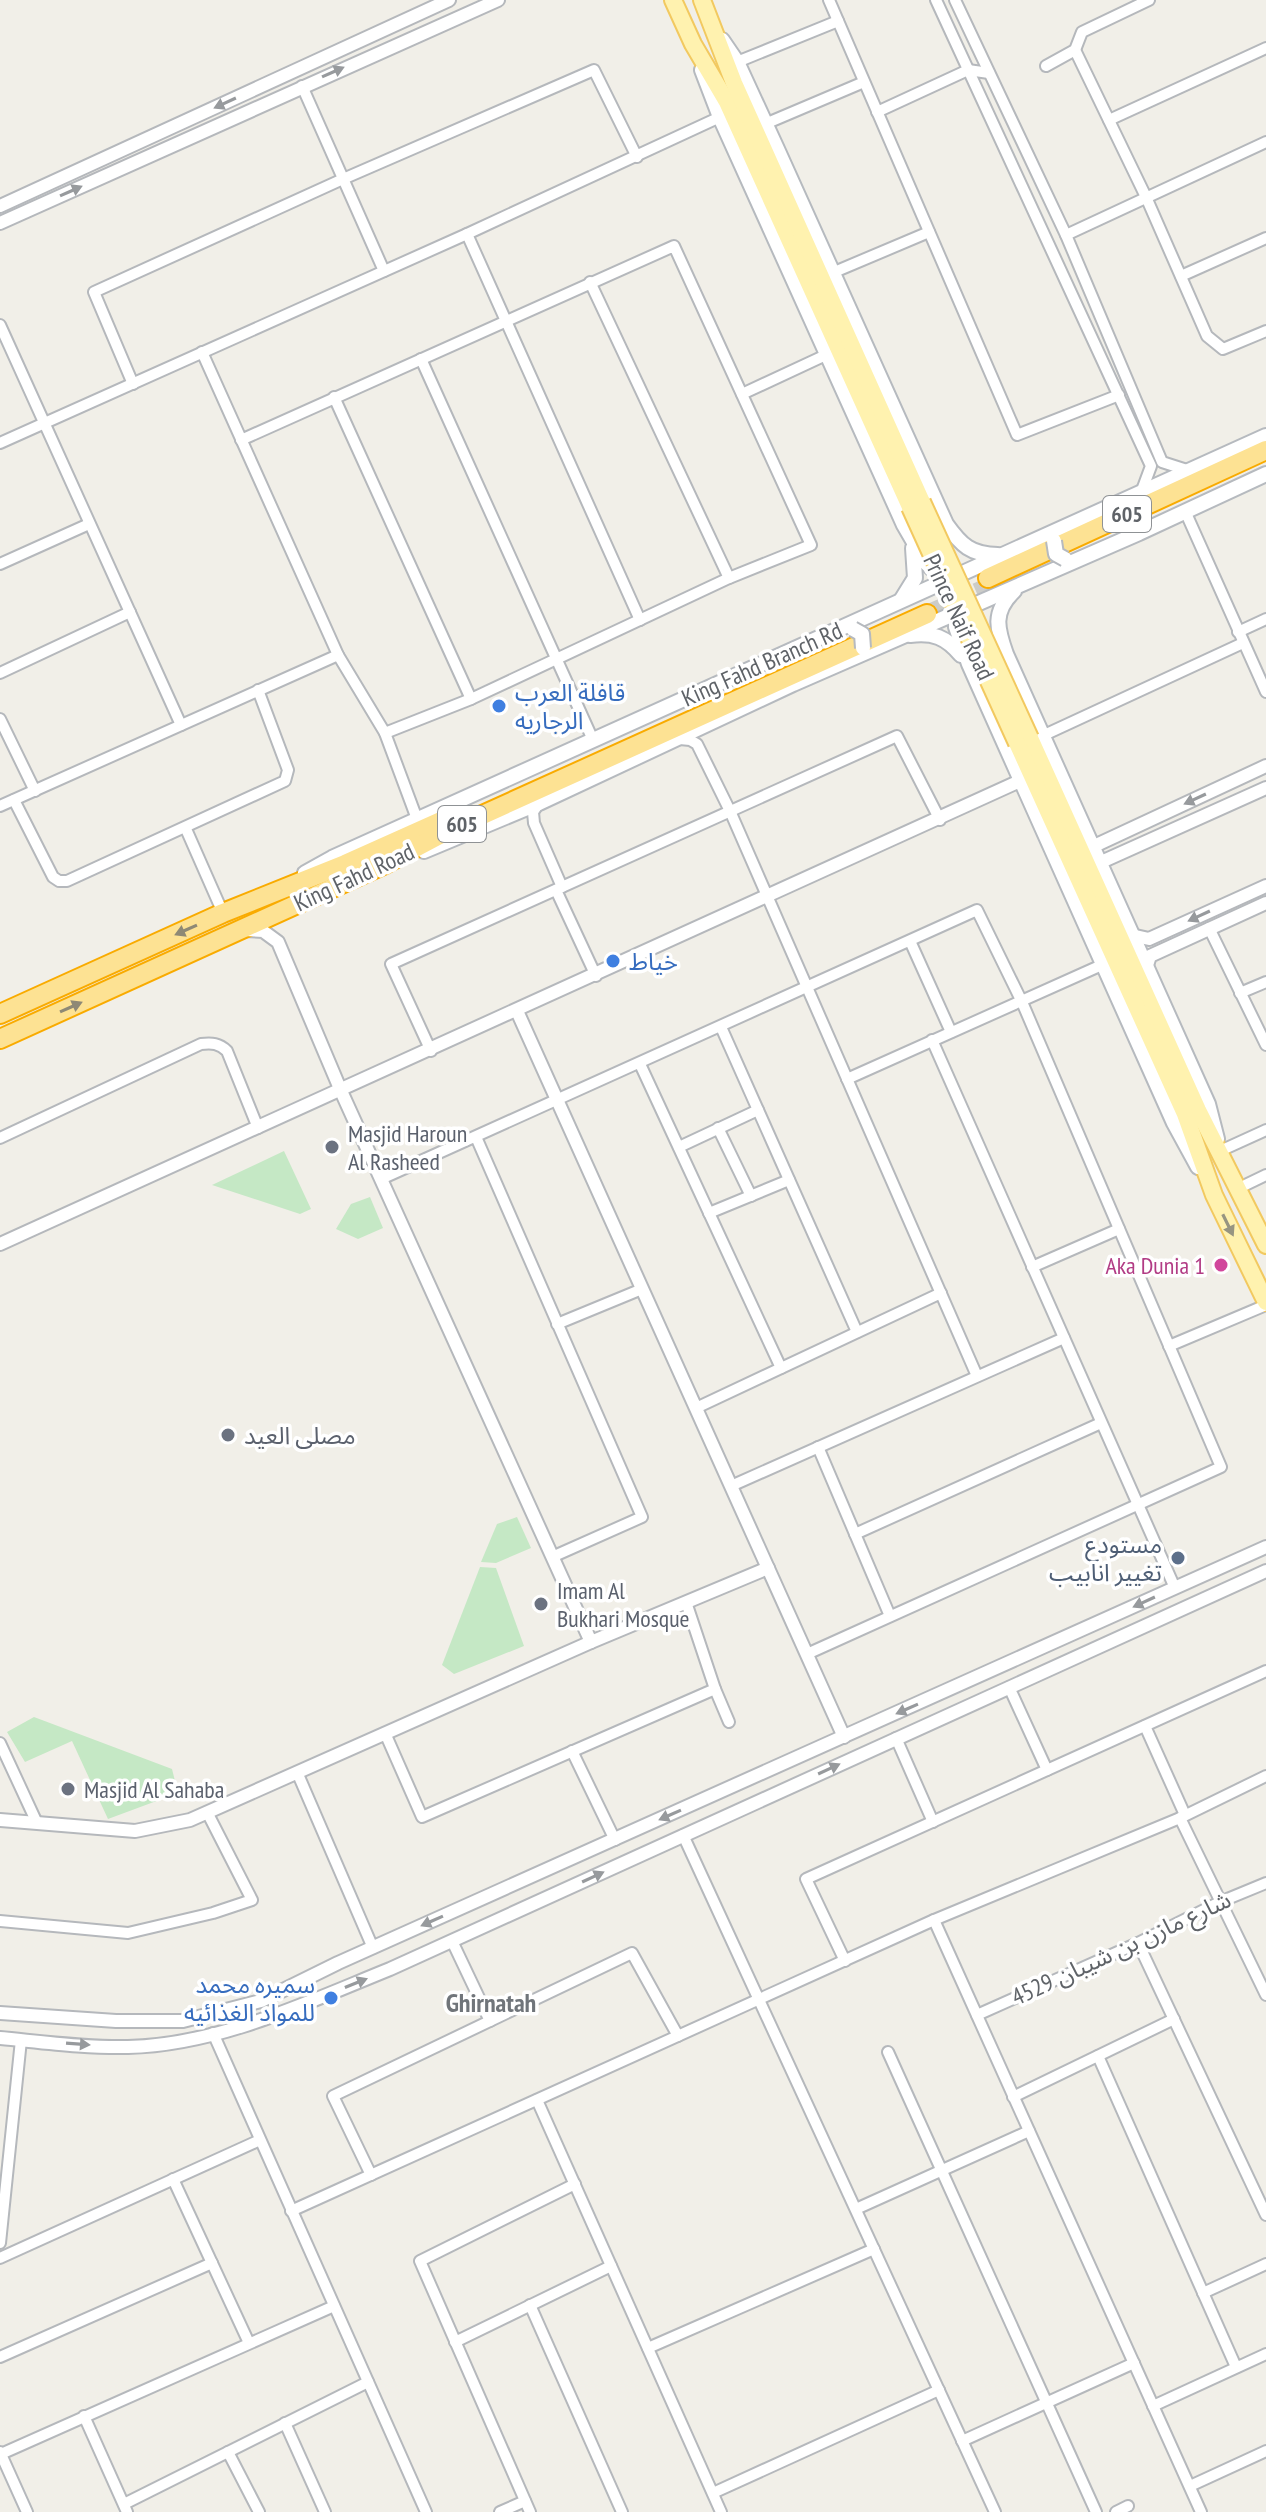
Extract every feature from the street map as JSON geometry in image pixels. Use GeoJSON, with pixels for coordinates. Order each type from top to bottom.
{"type":"FeatureCollection","features":[{"type":"Feature","properties":{"kind":"highway","name":"605"},"geometry":{"type":"LineString","coordinates":[[987,582],[1266,450]]}},
{"type":"Feature","properties":{"kind":"highway","name":"605"},"geometry":{"type":"LineString","coordinates":[[987,582],[1266,460]]}},
{"type":"Feature","properties":{"kind":"highway","name":"King Fahd Road"},"geometry":{"type":"LineString","coordinates":[[0,1039],[383,865],[447,831],[928,607]]}},
{"type":"Feature","properties":{"kind":"highway","name":"King Fahd Road"},"geometry":{"type":"LineString","coordinates":[[1,1013],[261,896],[345,864],[928,607]]}},
{"type":"Feature","properties":{"kind":"main road"},"geometry":{"type":"LineString","coordinates":[[660,0],[675,5]]}},
{"type":"Feature","properties":{"kind":"main road","name":"Prince Naif Road"},"geometry":{"type":"LineString","coordinates":[[702,0],[734,83],[916,505]]}},
{"type":"Feature","properties":{"kind":"main road","name":"Prince Naif Road"},"geometry":{"type":"LineString","coordinates":[[675,5],[720,117],[911,540]]}},
{"type":"Feature","properties":{"kind":"main road","name":"Prince Naif Road"},"geometry":{"type":"LineString","coordinates":[[715,28],[737,62],[943,518]]}},
{"type":"Feature","properties":{"kind":"main road","name":"Prince Naif Road"},"geometry":{"type":"LineString","coordinates":[[693,44],[727,102],[1029,739],[1198,1110],[1237,1189],[1261,1220],[1266,1245]]}},
{"type":"Feature","properties":{"kind":"main road"},"geometry":{"type":"LineString","coordinates":[[943,518],[959,542],[973,552],[990,555],[1010,553],[1058,535],[1266,436]]}},
{"type":"Feature","properties":{"kind":"main road"},"geometry":{"type":"LineString","coordinates":[[1006,654],[997,629],[998,613],[1020,585],[1266,474]]}},
{"type":"Feature","properties":{"kind":"main road"},"geometry":{"type":"LineString","coordinates":[[904,525],[916,534],[928,535],[938,529],[943,518]]}},
{"type":"Feature","properties":{"kind":"main road"},"geometry":{"type":"LineString","coordinates":[[943,518],[957,558],[956,627],[969,664]]}},
{"type":"Feature","properties":{"kind":"main road"},"geometry":{"type":"LineString","coordinates":[[1058,535],[1056,554],[1070,560]]}},
{"type":"Feature","properties":{"kind":"main road"},"geometry":{"type":"LineString","coordinates":[[911,540],[931,570],[982,617],[1006,654]]}},
{"type":"Feature","properties":{"kind":"main road"},"geometry":{"type":"LineString","coordinates":[[899,601],[915,578],[916,559],[911,540]]}},
{"type":"Feature","properties":{"kind":"main road"},"geometry":{"type":"LineString","coordinates":[[928,607],[939,591],[973,596],[1010,553]]}},
{"type":"Feature","properties":{"kind":"main road"},"geometry":{"type":"LineString","coordinates":[[957,594],[967,577],[1020,585]]}},
{"type":"Feature","properties":{"kind":"main road","name":"King Fahd Branch Rd"},"geometry":{"type":"LineString","coordinates":[[383,865],[455,840],[680,739],[859,653],[905,636],[928,607],[957,594]]}},
{"type":"Feature","properties":{"kind":"main road","name":"King Fahd Branch Rd"},"geometry":{"type":"LineString","coordinates":[[261,896],[332,858],[846,630],[899,601],[928,607]]}},
{"type":"Feature","properties":{"kind":"main road"},"geometry":{"type":"LineString","coordinates":[[846,630],[862,634],[859,653]]}},
{"type":"Feature","properties":{"kind":"main road"},"geometry":{"type":"LineString","coordinates":[[905,636],[938,635],[950,642],[969,664]]}},
{"type":"Feature","properties":{"kind":"main road","name":"Prince Naif Road"},"geometry":{"type":"LineString","coordinates":[[1006,654],[1025,700],[1029,739],[1185,1114],[1214,1195]]}},
{"type":"Feature","properties":{"kind":"main road","name":"Prince Naif Road"},"geometry":{"type":"LineString","coordinates":[[969,664],[1174,1123],[1214,1195],[1266,1304]]}},
{"type":"Feature","properties":{"kind":"main road"},"geometry":{"type":"LineString","coordinates":[[994,716],[994,708],[1000,698],[1013,695],[1025,700]]}},
{"type":"Feature","properties":{"kind":"main road","name":"Prince Naif Road"},"geometry":{"type":"LineString","coordinates":[[1029,739],[1092,847],[1208,1104],[1220,1151]]}},
{"type":"Feature","properties":{"kind":"street"},"geometry":{"type":"LineString","coordinates":[[0,206],[449,0]]}},
{"type":"Feature","properties":{"kind":"street"},"geometry":{"type":"LineString","coordinates":[[0,223],[498,0]]}},
{"type":"Feature","properties":{"kind":"street"},"geometry":{"type":"LineString","coordinates":[[829,0],[1017,435],[1119,395]]}},
{"type":"Feature","properties":{"kind":"street"},"geometry":{"type":"LineString","coordinates":[[936,0],[1151,466],[1141,493]]}},
{"type":"Feature","properties":{"kind":"street"},"geometry":{"type":"LineString","coordinates":[[955,0],[1066,235],[1162,462],[1190,471]]}},
{"type":"Feature","properties":{"kind":"street"},"geometry":{"type":"LineString","coordinates":[[1046,66],[1075,50],[1082,32],[1149,0]]}},
{"type":"Feature","properties":{"kind":"street"},"geometry":{"type":"LineString","coordinates":[[737,62],[838,21]]}},
{"type":"Feature","properties":{"kind":"street"},"geometry":{"type":"LineString","coordinates":[[1109,120],[1266,48]]}},
{"type":"Feature","properties":{"kind":"street"},"geometry":{"type":"LineString","coordinates":[[1075,50],[1146,197],[1207,336],[1223,349],[1266,331]]}},
{"type":"Feature","properties":{"kind":"street"},"geometry":{"type":"LineString","coordinates":[[133,384],[94,292],[343,179],[594,70],[637,157]]}},
{"type":"Feature","properties":{"kind":"street"},"geometry":{"type":"LineString","coordinates":[[877,112],[968,70],[989,73]]}},
{"type":"Feature","properties":{"kind":"street"},"geometry":{"type":"LineString","coordinates":[[765,124],[864,82]]}},
{"type":"Feature","properties":{"kind":"street"},"geometry":{"type":"LineString","coordinates":[[302,86],[384,271]]}},
{"type":"Feature","properties":{"kind":"street"},"geometry":{"type":"LineString","coordinates":[[0,443],[720,117]]}},
{"type":"Feature","properties":{"kind":"street"},"geometry":{"type":"LineString","coordinates":[[1066,235],[1266,142]]}},
{"type":"Feature","properties":{"kind":"street"},"geometry":{"type":"LineString","coordinates":[[832,273],[929,232]]}},
{"type":"Feature","properties":{"kind":"street"},"geometry":{"type":"LineString","coordinates":[[467,234],[640,620]]}},
{"type":"Feature","properties":{"kind":"street"},"geometry":{"type":"LineString","coordinates":[[1181,276],[1266,238]]}},
{"type":"Feature","properties":{"kind":"street"},"geometry":{"type":"LineString","coordinates":[[241,440],[505,319],[674,246],[811,545],[729,578],[471,699],[385,733]]}},
{"type":"Feature","properties":{"kind":"street"},"geometry":{"type":"LineString","coordinates":[[590,282],[729,578]]}},
{"type":"Feature","properties":{"kind":"street"},"geometry":{"type":"LineString","coordinates":[[0,325],[181,725]]}},
{"type":"Feature","properties":{"kind":"street"},"geometry":{"type":"LineString","coordinates":[[202,352],[338,655],[385,733],[417,819]]}},
{"type":"Feature","properties":{"kind":"street"},"geometry":{"type":"LineString","coordinates":[[742,394],[828,354]]}},
{"type":"Feature","properties":{"kind":"street"},"geometry":{"type":"LineString","coordinates":[[421,359],[593,740]]}},
{"type":"Feature","properties":{"kind":"street"},"geometry":{"type":"LineString","coordinates":[[334,397],[471,699]]}},
{"type":"Feature","properties":{"kind":"street"},"geometry":{"type":"LineString","coordinates":[[1185,511],[1266,692]]}},
{"type":"Feature","properties":{"kind":"street"},"geometry":{"type":"LineString","coordinates":[[0,564],[89,524]]}},
{"type":"Feature","properties":{"kind":"street"},"geometry":{"type":"LineString","coordinates":[[0,673],[130,612]]}},
{"type":"Feature","properties":{"kind":"street"},"geometry":{"type":"LineString","coordinates":[[1029,739],[1241,637],[1266,619]]}},
{"type":"Feature","properties":{"kind":"street"},"geometry":{"type":"LineString","coordinates":[[0,806],[338,655]]}},
{"type":"Feature","properties":{"kind":"street"},"geometry":{"type":"LineString","coordinates":[[14,800],[53,877],[59,881],[67,881],[186,829],[285,781],[288,770],[258,690]]}},
{"type":"Feature","properties":{"kind":"street"},"geometry":{"type":"LineString","coordinates":[[0,719],[35,791]]}},
{"type":"Feature","properties":{"kind":"street"},"geometry":{"type":"LineString","coordinates":[[431,1051],[391,964],[897,736],[940,820]]}},
{"type":"Feature","properties":{"kind":"street"},"geometry":{"type":"LineString","coordinates":[[680,739],[697,744],[730,811],[977,1376]]}},
{"type":"Feature","properties":{"kind":"street"},"geometry":{"type":"LineString","coordinates":[[1092,847],[1266,766]]}},
{"type":"Feature","properties":{"kind":"street"},"geometry":{"type":"LineString","coordinates":[[0,1244],[940,820],[1022,780]]}},
{"type":"Feature","properties":{"kind":"street"},"geometry":{"type":"LineString","coordinates":[[1099,863],[1266,788]]}},
{"type":"Feature","properties":{"kind":"street"},"geometry":{"type":"LineString","coordinates":[[539,803],[533,812],[534,823],[596,976]]}},
{"type":"Feature","properties":{"kind":"street"},"geometry":{"type":"LineString","coordinates":[[186,829],[223,913]]}},
{"type":"Feature","properties":{"kind":"street"},"geometry":{"type":"LineString","coordinates":[[1131,829],[1139,845]]}},
{"type":"Feature","properties":{"kind":"street"},"geometry":{"type":"LineString","coordinates":[[1131,935],[1149,939],[1266,886]]}},
{"type":"Feature","properties":{"kind":"street"},"geometry":{"type":"LineString","coordinates":[[1146,968],[1150,956],[1266,903]]}},
{"type":"Feature","properties":{"kind":"street"},"geometry":{"type":"LineString","coordinates":[[381,1179],[977,910],[1022,1002],[1221,1467],[807,1654]]}},
{"type":"Feature","properties":{"kind":"street"},"geometry":{"type":"LineString","coordinates":[[1209,928],[1266,1045]]}},
{"type":"Feature","properties":{"kind":"street"},"geometry":{"type":"LineString","coordinates":[[241,930],[263,931],[278,942],[341,1091],[591,1642]]}},
{"type":"Feature","properties":{"kind":"street"},"geometry":{"type":"LineString","coordinates":[[910,941],[951,1032]]}},
{"type":"Feature","properties":{"kind":"street"},"geometry":{"type":"LineString","coordinates":[[847,1079],[1104,964]]}},
{"type":"Feature","properties":{"kind":"street"},"geometry":{"type":"LineString","coordinates":[[1240,993],[1266,982]]}},
{"type":"Feature","properties":{"kind":"street"},"geometry":{"type":"LineString","coordinates":[[517,1011],[844,1737]]}},
{"type":"Feature","properties":{"kind":"street"},"geometry":{"type":"LineString","coordinates":[[721,1027],[857,1332]]}},
{"type":"Feature","properties":{"kind":"street"},"geometry":{"type":"LineString","coordinates":[[932,1040],[1175,1588]]}},
{"type":"Feature","properties":{"kind":"street"},"geometry":{"type":"LineString","coordinates":[[0,1138],[201,1044],[212,1043],[221,1045],[227,1051],[258,1128]]}},
{"type":"Feature","properties":{"kind":"street"},"geometry":{"type":"LineString","coordinates":[[640,1064],[781,1368]]}},
{"type":"Feature","properties":{"kind":"street"},"geometry":{"type":"LineString","coordinates":[[679,1147],[758,1110]]}},
{"type":"Feature","properties":{"kind":"street"},"geometry":{"type":"LineString","coordinates":[[718,1128],[751,1196]]}},
{"type":"Feature","properties":{"kind":"street"},"geometry":{"type":"LineString","coordinates":[[1220,1151],[1266,1130]]}},
{"type":"Feature","properties":{"kind":"street"},"geometry":{"type":"LineString","coordinates":[[476,1137],[642,1517],[552,1557]]}},
{"type":"Feature","properties":{"kind":"street"},"geometry":{"type":"LineString","coordinates":[[1237,1189],[1266,1175]]}},
{"type":"Feature","properties":{"kind":"street"},"geometry":{"type":"LineString","coordinates":[[709,1213],[789,1180]]}},
{"type":"Feature","properties":{"kind":"street"},"geometry":{"type":"LineString","coordinates":[[1032,1267],[1119,1229]]}},
{"type":"Feature","properties":{"kind":"street"},"geometry":{"type":"LineString","coordinates":[[557,1324],[642,1289]]}},
{"type":"Feature","properties":{"kind":"street"},"geometry":{"type":"LineString","coordinates":[[696,1408],[941,1293]]}},
{"type":"Feature","properties":{"kind":"street"},"geometry":{"type":"LineString","coordinates":[[1169,1346],[1266,1304]]}},
{"type":"Feature","properties":{"kind":"street"},"geometry":{"type":"LineString","coordinates":[[731,1486],[1064,1338]]}},
{"type":"Feature","properties":{"kind":"street"},"geometry":{"type":"LineString","coordinates":[[855,1534],[1101,1423]]}},
{"type":"Feature","properties":{"kind":"street"},"geometry":{"type":"LineString","coordinates":[[818,1447],[890,1616]]}},
{"type":"Feature","properties":{"kind":"street"},"geometry":{"type":"LineString","coordinates":[[0,2013],[116,2021],[183,2021],[261,2001],[1266,1547]]}},
{"type":"Feature","properties":{"kind":"street"},"geometry":{"type":"LineString","coordinates":[[0,1820],[135,1831],[190,1820],[591,1642],[768,1568]]}},
{"type":"Feature","properties":{"kind":"street"},"geometry":{"type":"LineString","coordinates":[[0,2038],[128,2047],[174,2042],[241,2026],[342,1988],[452,1941],[1266,1571]]}},
{"type":"Feature","properties":{"kind":"street"},"geometry":{"type":"LineString","coordinates":[[686,1602],[729,1722]]}},
{"type":"Feature","properties":{"kind":"street"},"geometry":{"type":"LineString","coordinates":[[845,1961],[806,1879],[1266,1671]]}},
{"type":"Feature","properties":{"kind":"street"},"geometry":{"type":"LineString","coordinates":[[1009,1687],[1047,1770]]}},
{"type":"Feature","properties":{"kind":"street"},"geometry":{"type":"LineString","coordinates":[[385,1733],[422,1817],[715,1689]]}},
{"type":"Feature","properties":{"kind":"street"},"geometry":{"type":"LineString","coordinates":[[1145,1726],[1220,1902],[1263,1981],[1266,1995]]}},
{"type":"Feature","properties":{"kind":"street"},"geometry":{"type":"LineString","coordinates":[[896,1738],[933,1822]]}},
{"type":"Feature","properties":{"kind":"street"},"geometry":{"type":"LineString","coordinates":[[0,1743],[37,1823]]}},
{"type":"Feature","properties":{"kind":"street"},"geometry":{"type":"LineString","coordinates":[[572,1751],[615,1840]]}},
{"type":"Feature","properties":{"kind":"street"},"geometry":{"type":"LineString","coordinates":[[297,1772],[373,1948]]}},
{"type":"Feature","properties":{"kind":"street"},"geometry":{"type":"LineString","coordinates":[[291,2211],[934,1920],[1182,1817],[1266,1776]]}},
{"type":"Feature","properties":{"kind":"street"},"geometry":{"type":"LineString","coordinates":[[0,1921],[128,1933],[213,1913],[252,1900],[207,1812]]}},
{"type":"Feature","properties":{"kind":"street"},"geometry":{"type":"LineString","coordinates":[[683,1835],[995,2512]]}},
{"type":"Feature","properties":{"kind":"street","name":"شارع مازن بن شيبان 4529"},"geometry":{"type":"LineString","coordinates":[[977,2015],[1266,1883]]}},
{"type":"Feature","properties":{"kind":"street"},"geometry":{"type":"LineString","coordinates":[[934,1920],[1201,2512]]}},
{"type":"Feature","properties":{"kind":"street"},"geometry":{"type":"LineString","coordinates":[[452,1941],[490,2021]]}},
{"type":"Feature","properties":{"kind":"street"},"geometry":{"type":"LineString","coordinates":[[1138,1943],[1266,2215]]}},
{"type":"Feature","properties":{"kind":"street"},"geometry":{"type":"LineString","coordinates":[[371,2175],[333,2096],[632,1953],[678,2036]]}},
{"type":"Feature","properties":{"kind":"street"},"geometry":{"type":"LineString","coordinates":[[1013,2097],[1174,2019]]}},
{"type":"Feature","properties":{"kind":"street"},"geometry":{"type":"LineString","coordinates":[[213,2033],[426,2512]]}},
{"type":"Feature","properties":{"kind":"street"},"geometry":{"type":"LineString","coordinates":[[0,2243],[21,2040]]}},
{"type":"Feature","properties":{"kind":"street"},"geometry":{"type":"LineString","coordinates":[[888,2052],[1096,2512]]}},
{"type":"Feature","properties":{"kind":"street"},"geometry":{"type":"LineString","coordinates":[[1098,2056],[1236,2367]]}},
{"type":"Feature","properties":{"kind":"street"},"geometry":{"type":"LineString","coordinates":[[537,2100],[721,2512]]}},
{"type":"Feature","properties":{"kind":"street"},"geometry":{"type":"LineString","coordinates":[[856,2209],[1029,2131]]}},
{"type":"Feature","properties":{"kind":"street"},"geometry":{"type":"LineString","coordinates":[[0,2258],[260,2140]]}},
{"type":"Feature","properties":{"kind":"street"},"geometry":{"type":"LineString","coordinates":[[173,2179],[249,2343]]}},
{"type":"Feature","properties":{"kind":"street"},"geometry":{"type":"LineString","coordinates":[[530,2512],[420,2261],[575,2184]]}},
{"type":"Feature","properties":{"kind":"street"},"geometry":{"type":"LineString","coordinates":[[648,2348],[874,2249]]}},
{"type":"Feature","properties":{"kind":"street"},"geometry":{"type":"LineString","coordinates":[[0,2357],[212,2263]]}},
{"type":"Feature","properties":{"kind":"street"},"geometry":{"type":"LineString","coordinates":[[1203,2293],[1266,2264]]}},
{"type":"Feature","properties":{"kind":"street"},"geometry":{"type":"LineString","coordinates":[[455,2342],[611,2266]]}},
{"type":"Feature","properties":{"kind":"street"},"geometry":{"type":"LineString","coordinates":[[530,2305],[622,2512]]}},
{"type":"Feature","properties":{"kind":"street"},"geometry":{"type":"LineString","coordinates":[[27,2512],[0,2453],[334,2306]]}},
{"type":"Feature","properties":{"kind":"street"},"geometry":{"type":"LineString","coordinates":[[1153,2406],[1266,2354]]}},
{"type":"Feature","properties":{"kind":"street"},"geometry":{"type":"LineString","coordinates":[[962,2441],[1134,2363]]}},
{"type":"Feature","properties":{"kind":"street"},"geometry":{"type":"LineString","coordinates":[[84,2416],[126,2508],[228,2452],[368,2382]]}},
{"type":"Feature","properties":{"kind":"street"},"geometry":{"type":"LineString","coordinates":[[713,2493],[939,2390]]}},
{"type":"Feature","properties":{"kind":"street"},"geometry":{"type":"LineString","coordinates":[[285,2423],[321,2511]]}},
{"type":"Feature","properties":{"kind":"street"},"geometry":{"type":"LineString","coordinates":[[1190,2486],[1266,2451]]}},
{"type":"Feature","properties":{"kind":"street"},"geometry":{"type":"LineString","coordinates":[[228,2452],[259,2512]]}},
{"type":"Feature","properties":{"kind":"street"},"geometry":{"type":"LineString","coordinates":[[500,2512],[525,2501]]}},
{"type":"Feature","properties":{"kind":"street"},"geometry":{"type":"LineString","coordinates":[[1116,2512],[1128,2506]]}},
{"type":"Feature","properties":{"kind":"green space"},"geometry":{"type":"Polygon","coordinates":[[[284,1151],[311,1209],[300,1214],[212,1185],[284,1151]]]}},
{"type":"Feature","properties":{"kind":"green space"},"geometry":{"type":"Polygon","coordinates":[[[370,1197],[383,1228],[358,1239],[336,1229],[351,1204],[370,1197]]]}},
{"type":"Feature","properties":{"kind":"green space"},"geometry":{"type":"Polygon","coordinates":[[[517,1517],[531,1548],[496,1563],[481,1562],[497,1524],[517,1517]]]}},
{"type":"Feature","properties":{"kind":"green space"},"geometry":{"type":"Polygon","coordinates":[[[480,1567],[496,1568],[524,1646],[454,1674],[442,1665],[480,1567]]]}},
{"type":"Feature","properties":{"kind":"green space"},"geometry":{"type":"Polygon","coordinates":[[[34,1717],[172,1769],[178,1793],[108,1819],[72,1741],[25,1762],[7,1732],[34,1717]]]}},
{"type":"Feature","properties":{"kind":"tunnel"},"geometry":{"type":"LineString","coordinates":[[927,614],[992,585]]}},
{"type":"Feature","properties":{"kind":"place","name":"قافلة العرب الرجاريه"},"geometry":{"type":"Point","coordinates":[499,706]}},
{"type":"Feature","properties":{"kind":"place","name":"خياط"},"geometry":{"type":"Point","coordinates":[613,961]}},
{"type":"Feature","properties":{"kind":"place","name":"Masjid Haroun Al Rasheed"},"geometry":{"type":"Point","coordinates":[332,1147]}},
{"type":"Feature","properties":{"kind":"place","name":"Aka Dunia 1"},"geometry":{"type":"Point","coordinates":[1221,1265]}},
{"type":"Feature","properties":{"kind":"place","name":"مصلى العيد"},"geometry":{"type":"Point","coordinates":[228,1435]}},
{"type":"Feature","properties":{"kind":"place","name":"مستودع تغيير انابيب"},"geometry":{"type":"Point","coordinates":[1178,1558]}},
{"type":"Feature","properties":{"kind":"place","name":"Imam Al Bukhari Mosque"},"geometry":{"type":"Point","coordinates":[541,1604]}},
{"type":"Feature","properties":{"kind":"place","name":"Masjid Al Sahaba"},"geometry":{"type":"Point","coordinates":[68,1789]}},
{"type":"Feature","properties":{"kind":"place","name":"سميره محمد للمواد الغذائيه"},"geometry":{"type":"Point","coordinates":[331,1998]}},
{"type":"Feature","properties":{"kind":"district","name":"Ghirnatah"},"geometry":{"type":"Point","coordinates":[491,2002]}}]}
